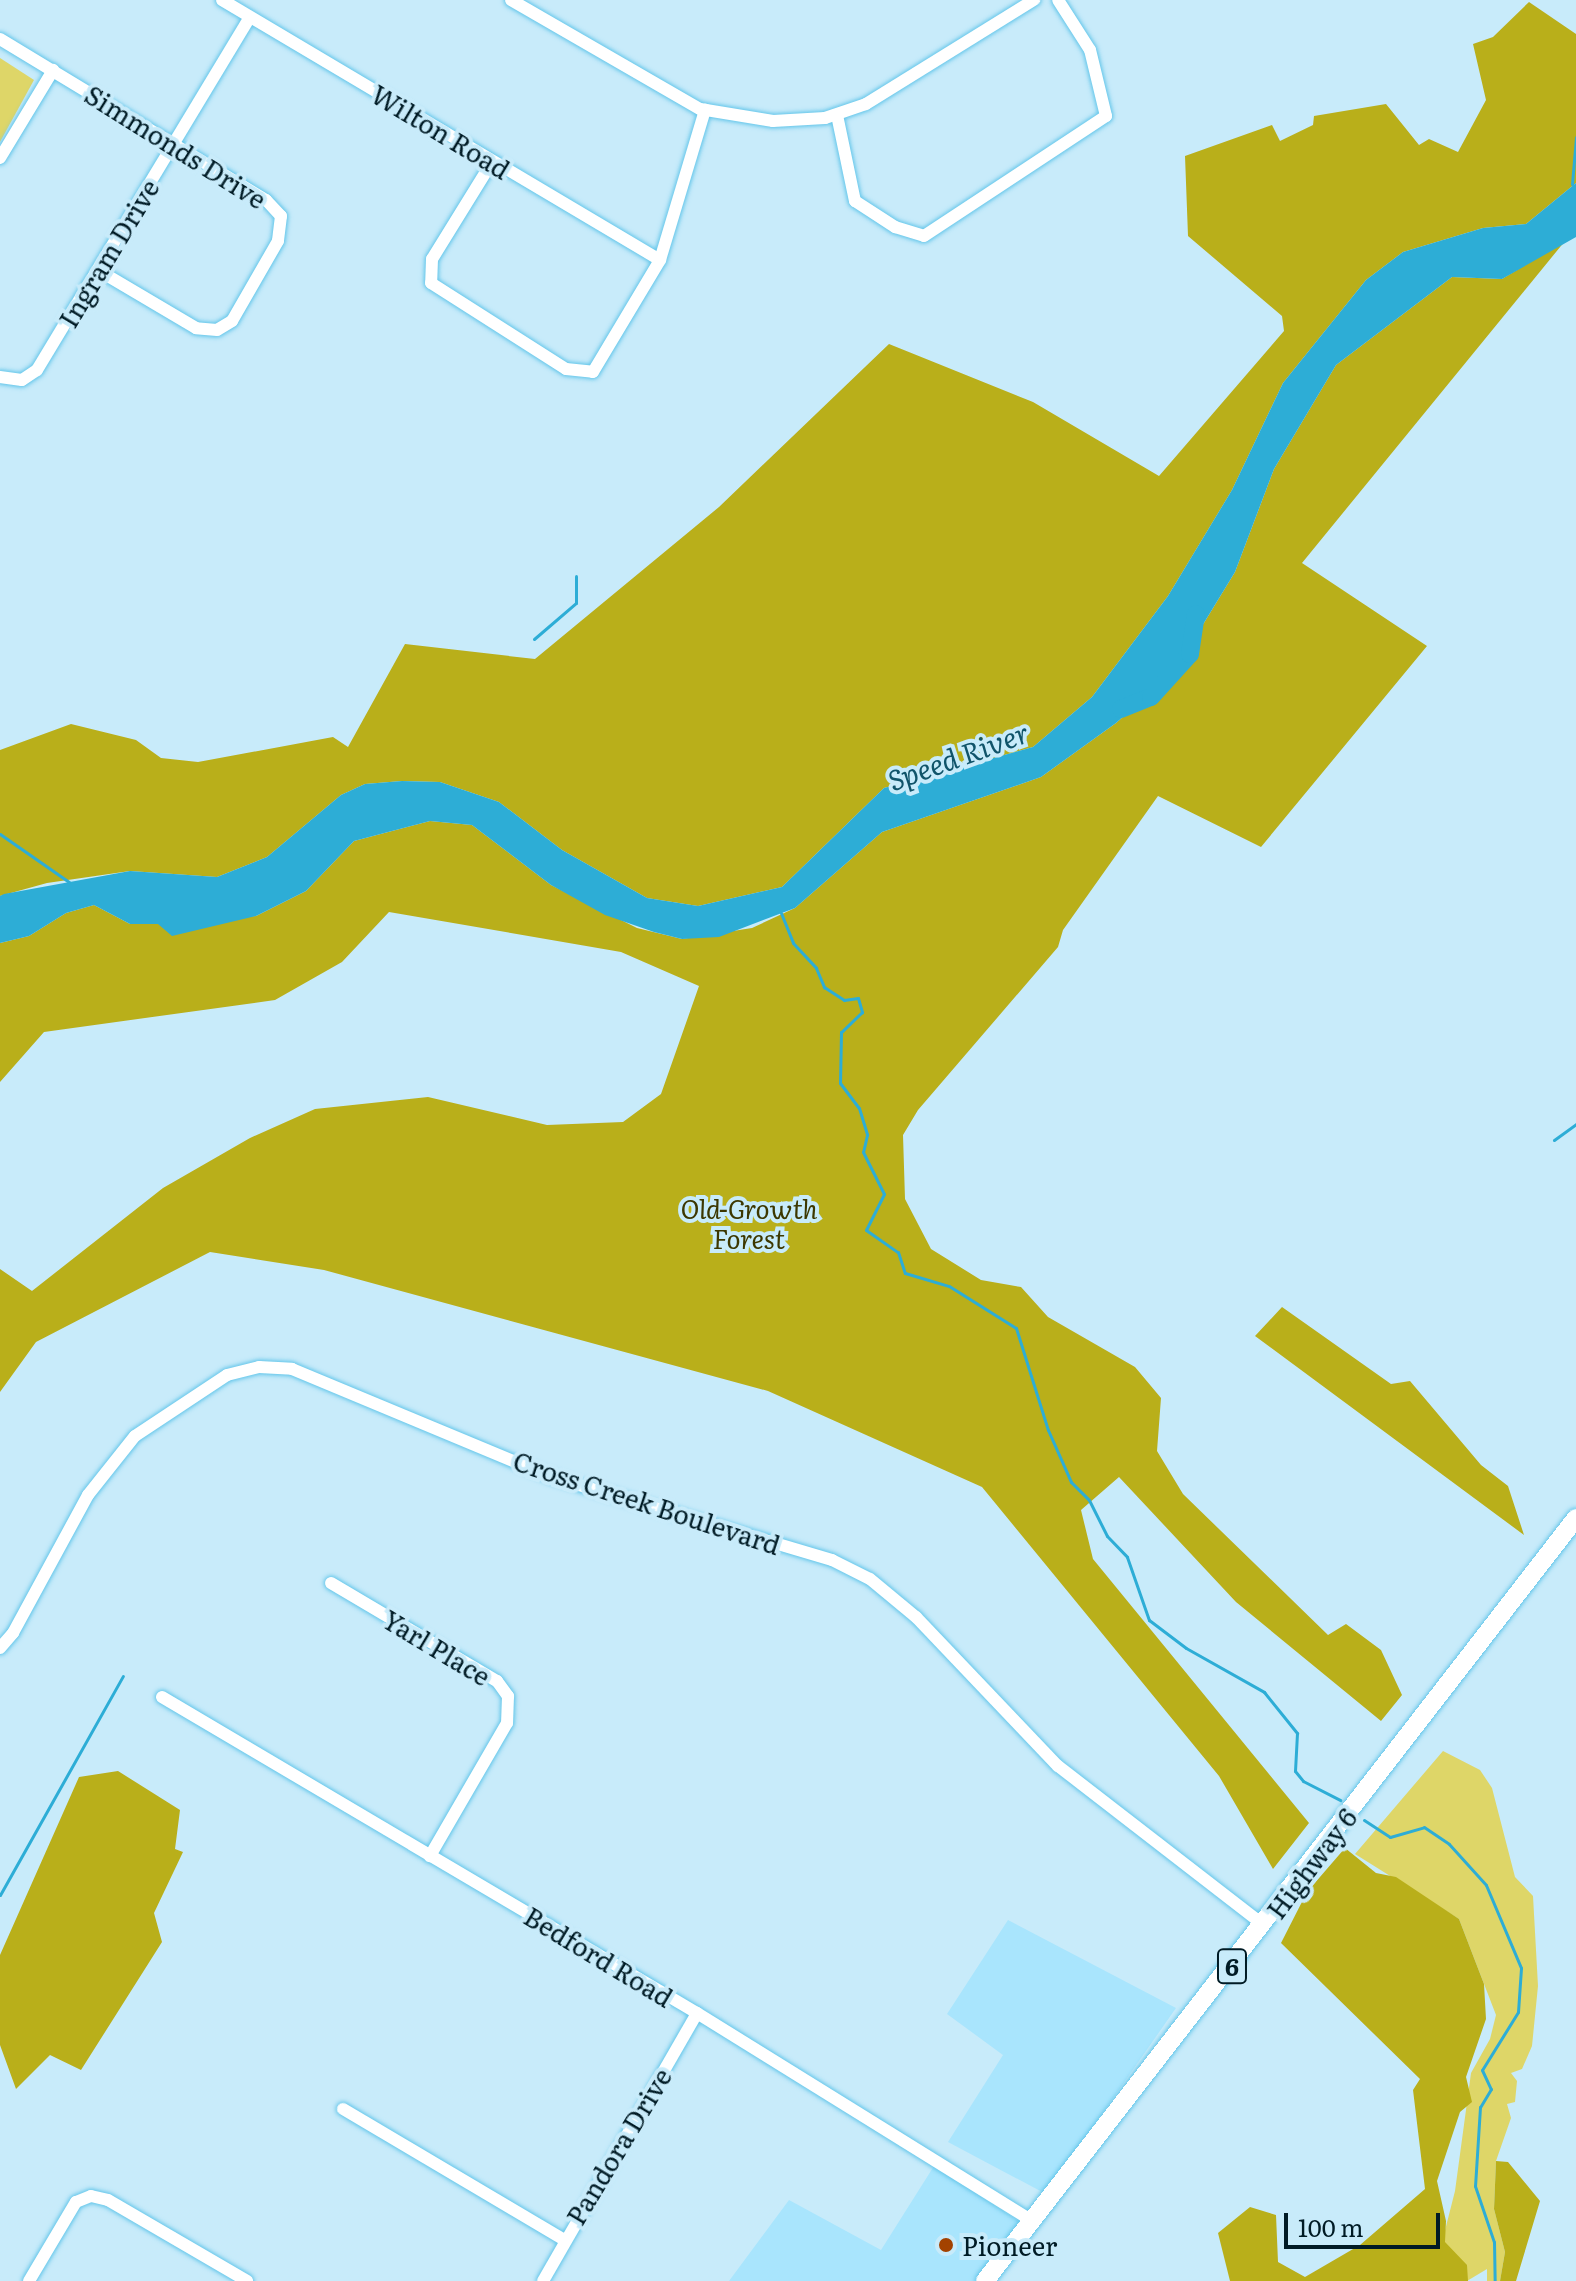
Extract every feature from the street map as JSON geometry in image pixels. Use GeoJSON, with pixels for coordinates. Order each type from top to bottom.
{"type":"FeatureCollection","features":[{"type":"Feature","properties":{"kind":"main road","name":"Highway 6"},"geometry":{"type":"LineString","coordinates":[[985,2281],[1264,1925],[1576,1518]]}},
{"type":"Feature","properties":{"kind":"street","name":"Wilton Road"},"geometry":{"type":"LineString","coordinates":[[222,0],[660,260]]}},
{"type":"Feature","properties":{"kind":"street"},"geometry":{"type":"LineString","coordinates":[[511,0],[705,110],[773,121],[837,115],[895,90],[1034,0]]}},
{"type":"Feature","properties":{"kind":"street"},"geometry":{"type":"LineString","coordinates":[[837,115],[855,201],[899,229],[924,236],[1106,116],[1090,50],[1058,0]]}},
{"type":"Feature","properties":{"kind":"street","name":"Ingram Drive"},"geometry":{"type":"LineString","coordinates":[[0,377],[17,381],[33,375],[250,17]]}},
{"type":"Feature","properties":{"kind":"street","name":"Simmonds Drive"},"geometry":{"type":"LineString","coordinates":[[0,39],[266,200],[281,216],[280,238],[232,321],[212,331],[196,328],[98,270]]}},
{"type":"Feature","properties":{"kind":"street"},"geometry":{"type":"LineString","coordinates":[[0,158],[53,70]]}},
{"type":"Feature","properties":{"kind":"street"},"geometry":{"type":"LineString","coordinates":[[492,162],[433,258],[431,283],[566,369],[586,373],[604,362],[660,260],[705,110]]}},
{"type":"Feature","properties":{"kind":"street","name":"Cross Creek Boulevard"},"geometry":{"type":"LineString","coordinates":[[0,1648],[13,1633],[88,1495],[135,1436],[227,1375],[259,1367],[292,1369],[552,1477],[832,1560],[870,1579],[916,1617],[1058,1766],[1264,1925]]}},
{"type":"Feature","properties":{"kind":"street","name":"Yarl Place"},"geometry":{"type":"LineString","coordinates":[[331,1583],[497,1681],[508,1696],[507,1723],[430,1856]]}},
{"type":"Feature","properties":{"kind":"street","name":"Bedford Road"},"geometry":{"type":"LineString","coordinates":[[162,1697],[697,2013],[1032,2221]]}},
{"type":"Feature","properties":{"kind":"street","name":"Pandora Drive"},"geometry":{"type":"LineString","coordinates":[[543,2281],[563,2239],[697,2013]]}},
{"type":"Feature","properties":{"kind":"street"},"geometry":{"type":"LineString","coordinates":[[343,2109],[563,2239]]}},
{"type":"Feature","properties":{"kind":"street"},"geometry":{"type":"LineString","coordinates":[[29,2281],[76,2202],[91,2196],[108,2200],[247,2281]]}},
{"type":"Feature","properties":{"kind":"shaded area"},"geometry":{"type":"Polygon","coordinates":[[[0,58],[34,80],[0,142],[0,58]]]}},
{"type":"Feature","properties":{"kind":"shaded area"},"geometry":{"type":"Polygon","coordinates":[[[1576,183],[1576,237],[1502,279],[1452,277],[1336,365],[1274,469],[1235,572],[1174,672],[1116,723],[1041,777],[882,832],[795,908],[719,937],[682,939],[605,915],[551,885],[472,825],[430,821],[354,841],[306,891],[256,916],[172,936],[158,924],[130,924],[94,905],[66,913],[29,936],[0,943],[0,896],[4,894],[130,871],[217,877],[267,857],[341,795],[365,784],[402,781],[440,782],[499,802],[562,850],[647,898],[698,906],[782,887],[884,788],[1033,747],[1092,697],[1168,596],[1232,490],[1283,383],[1366,280],[1403,252],[1483,228],[1526,224],[1576,183]]]}},
{"type":"Feature","properties":{"kind":"shaded area"},"geometry":{"type":"Polygon","coordinates":[[[1443,1751],[1480,1770],[1492,1788],[1515,1877],[1533,1896],[1538,1986],[1532,2046],[1522,2069],[1511,2073],[1517,2081],[1515,2102],[1507,2104],[1511,2118],[1496,2161],[1494,2209],[1505,2252],[1500,2281],[1487,2281],[1487,2269],[1467,2281],[1438,2258],[1455,2191],[1471,2073],[1490,2039],[1496,2015],[1459,1919],[1355,1854],[1443,1751]]]}},
{"type":"Feature","properties":{"kind":"shaded area"},"geometry":{"type":"Polygon","coordinates":[[[1008,1920],[1176,2008],[1046,2194],[948,2142],[1003,2055],[947,2014],[1008,1920]]]}},
{"type":"Feature","properties":{"kind":"shaded area"},"geometry":{"type":"Polygon","coordinates":[[[934,2166],[1023,2224],[983,2281],[729,2281],[789,2200],[881,2250],[934,2166]]]}},
{"type":"Feature","properties":{"kind":"green space"},"geometry":{"type":"Polygon","coordinates":[[[1529,2],[1576,34],[1576,183],[1526,224],[1483,228],[1403,252],[1366,280],[1283,383],[1232,490],[1168,596],[1092,697],[1033,747],[884,788],[782,887],[698,906],[647,898],[562,850],[499,802],[440,782],[402,781],[365,784],[341,795],[267,857],[217,877],[130,871],[47,883],[0,896],[0,750],[71,724],[136,740],[161,758],[198,762],[333,737],[348,747],[405,644],[535,659],[719,507],[889,344],[1033,402],[1159,476],[1284,331],[1282,316],[1188,236],[1185,156],[1272,125],[1280,141],[1313,125],[1314,116],[1386,104],[1419,145],[1429,139],[1458,152],[1486,100],[1473,44],[1493,37],[1529,2]]]}},
{"type":"Feature","properties":{"kind":"green space","name":"Old-Growth Forest"},"geometry":{"type":"Polygon","coordinates":[[[1565,241],[1302,563],[1427,646],[1261,847],[1158,796],[1063,930],[1058,947],[918,1110],[903,1135],[905,1199],[931,1249],[981,1280],[1021,1287],[1048,1317],[1135,1367],[1161,1398],[1157,1451],[1183,1494],[1328,1635],[1346,1624],[1381,1650],[1402,1695],[1381,1721],[1236,1602],[1119,1477],[1081,1510],[1093,1559],[1309,1823],[1273,1869],[1219,1776],[982,1487],[768,1391],[324,1270],[210,1252],[36,1342],[0,1392],[0,1269],[32,1291],[163,1188],[250,1138],[315,1109],[428,1097],[547,1125],[623,1122],[661,1094],[699,986],[621,952],[389,912],[342,962],[275,1000],[44,1032],[0,1082],[0,943],[29,936],[66,913],[94,905],[130,924],[256,916],[306,891],[354,841],[430,821],[472,825],[551,885],[637,928],[682,939],[752,928],[795,908],[882,832],[1041,777],[1116,723],[1174,672],[1235,572],[1274,469],[1336,365],[1452,277],[1502,279],[1565,241]]]}},
{"type":"Feature","properties":{"kind":"green space"},"geometry":{"type":"Polygon","coordinates":[[[1282,1307],[1391,1384],[1410,1381],[1481,1465],[1508,1486],[1524,1535],[1255,1336],[1282,1307]]]}},
{"type":"Feature","properties":{"kind":"green space"},"geometry":{"type":"Polygon","coordinates":[[[118,1771],[180,1810],[175,1849],[183,1852],[154,1913],[162,1942],[81,2070],[50,2055],[16,2089],[0,2045],[0,1955],[79,1777],[118,1771]]]}},
{"type":"Feature","properties":{"kind":"green space"},"geometry":{"type":"Polygon","coordinates":[[[1345,1848],[1376,1873],[1396,1877],[1459,1919],[1484,1984],[1486,2019],[1466,2077],[1472,2102],[1460,2112],[1437,2181],[1446,2221],[1445,2242],[1467,2265],[1468,2281],[1230,2281],[1218,2233],[1250,2207],[1276,2215],[1278,2262],[1305,2277],[1360,2245],[1425,2189],[1413,2090],[1420,2079],[1281,1943],[1307,1892],[1345,1848]]]}},
{"type":"Feature","properties":{"kind":"green space"},"geometry":{"type":"Polygon","coordinates":[[[1496,2161],[1508,2162],[1540,2201],[1516,2281],[1500,2281],[1505,2252],[1494,2209],[1496,2161]]]}},
{"type":"Feature","properties":{"kind":"waterway"},"geometry":{"type":"LineString","coordinates":[[1572,184],[1576,137]]}},
{"type":"Feature","properties":{"kind":"waterway"},"geometry":{"type":"LineString","coordinates":[[534,639],[576,603],[576,576]]}},
{"type":"Feature","properties":{"kind":"waterway","name":"Speed River"},"geometry":{"type":"LineString","coordinates":[[1121,709],[1151,697],[1190,654],[1196,614]]}},
{"type":"Feature","properties":{"kind":"waterway"},"geometry":{"type":"LineString","coordinates":[[0,834],[69,882]]}},
{"type":"Feature","properties":{"kind":"waterway"},"geometry":{"type":"LineString","coordinates":[[781,913],[793,943],[816,968],[824,987],[844,1000],[858,998],[862,1012],[841,1032],[840,1083],[859,1108],[867,1135],[863,1152],[884,1194],[866,1230],[898,1252],[905,1273],[949,1286],[1016,1328],[1048,1430],[1071,1482],[1089,1500],[1107,1536],[1127,1557],[1149,1620],[1186,1648],[1264,1692],[1297,1733],[1295,1771],[1303,1781],[1340,1800]]}},
{"type":"Feature","properties":{"kind":"waterway"},"geometry":{"type":"LineString","coordinates":[[1554,1140],[1576,1124]]}},
{"type":"Feature","properties":{"kind":"waterway"},"geometry":{"type":"LineString","coordinates":[[0,1895],[123,1676]]}},
{"type":"Feature","properties":{"kind":"waterway"},"geometry":{"type":"LineString","coordinates":[[1364,1820],[1390,1837],[1424,1827],[1449,1844],[1486,1885],[1521,1968],[1518,2012],[1482,2070],[1491,2089],[1480,2107],[1475,2186],[1494,2242],[1495,2281]]}},
{"type":"Feature","properties":{"kind":"place","name":"Pioneer"},"geometry":{"type":"Point","coordinates":[946,2245]}}]}
